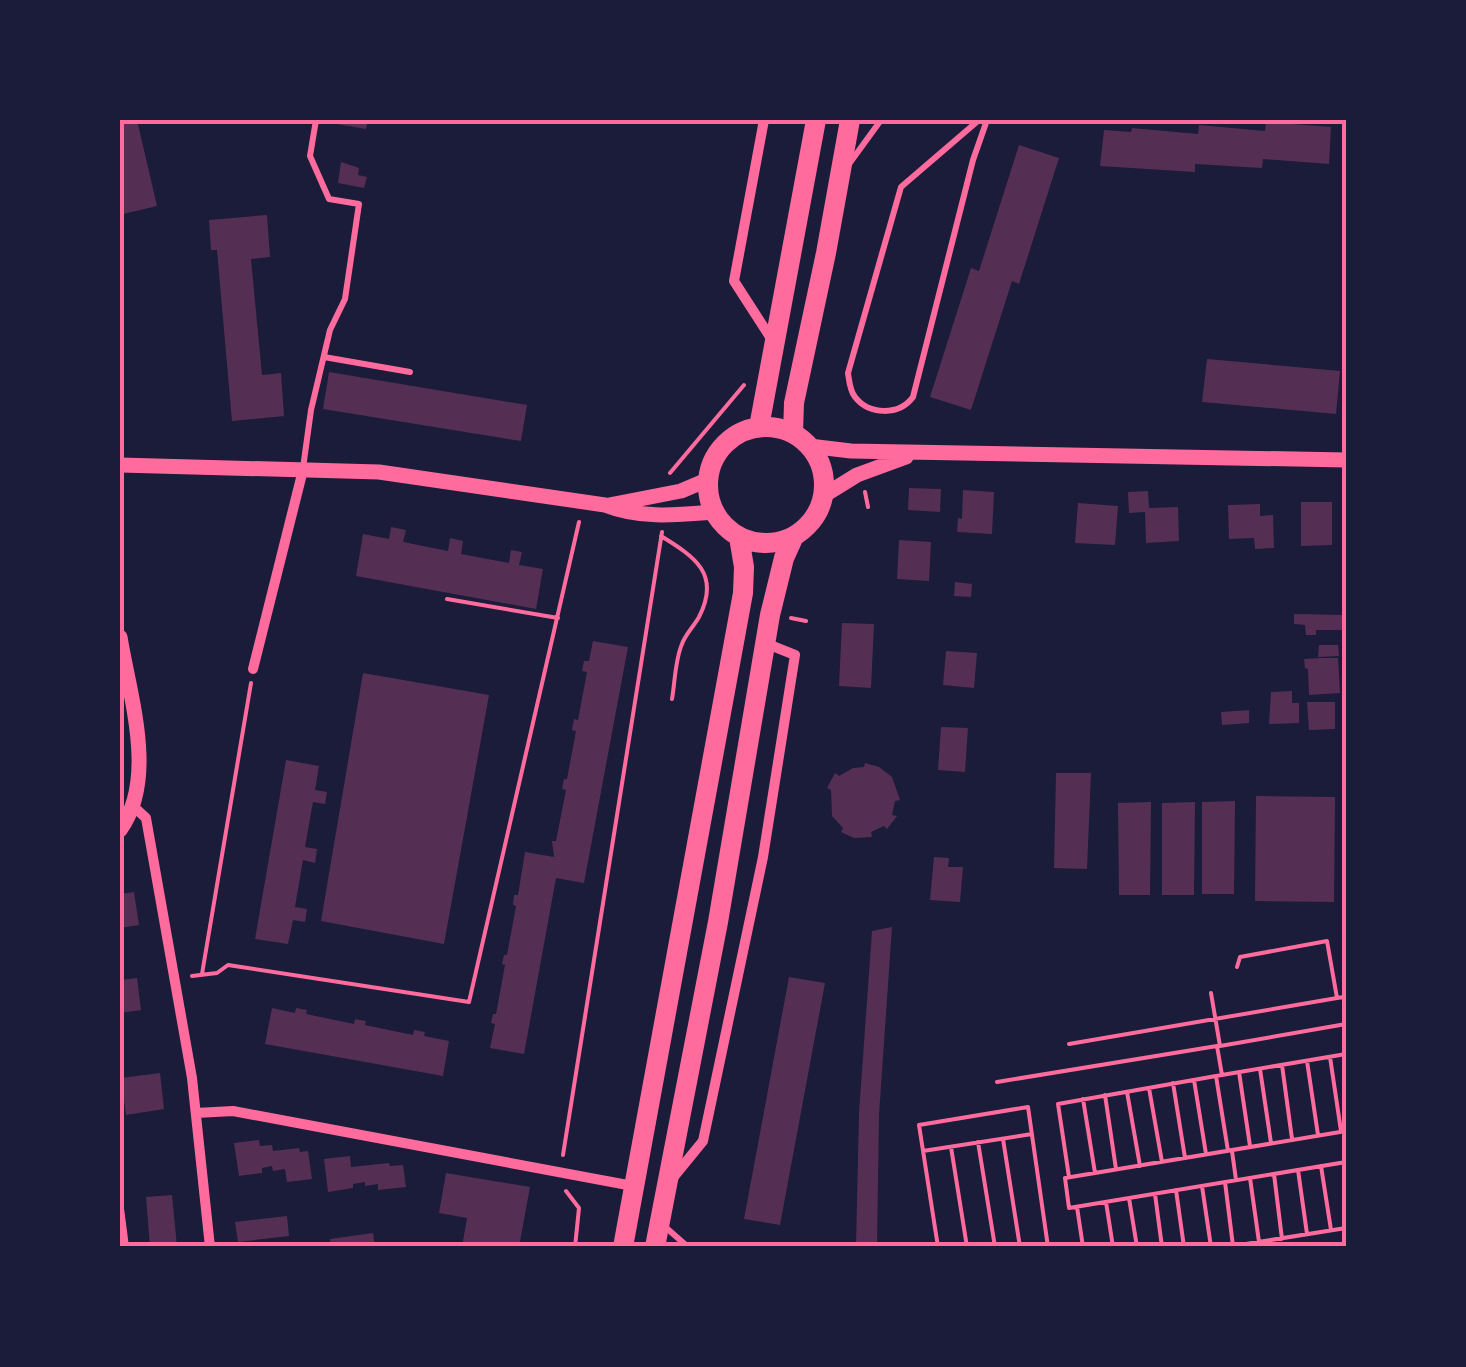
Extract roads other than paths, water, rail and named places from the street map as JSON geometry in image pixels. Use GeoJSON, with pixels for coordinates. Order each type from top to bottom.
{"type":"FeatureCollection","features":[{"type":"Feature","properties":{"kind":"main road"},"geometry":{"type":"LineString","coordinates":[[759,427],[816,120]]}},
{"type":"Feature","properties":{"kind":"main road"},"geometry":{"type":"LineString","coordinates":[[801,440],[794,402],[850,120]]}},
{"type":"Feature","properties":{"kind":"main road"},"geometry":{"type":"LineString","coordinates":[[655,1247],[718,922],[765,642],[784,558],[794,536],[818,512],[823,496],[824,478],[819,461],[801,440],[776,428],[759,427],[730,439],[711,464],[707,480],[714,512],[739,537],[759,543],[794,536]]}},
{"type":"Feature","properties":{"kind":"main road"},"geometry":{"type":"LineString","coordinates":[[623,1247],[743,593],[739,537]]}},
{"type":"Feature","properties":{"kind":"street"},"geometry":{"type":"LineString","coordinates":[[764,120],[734,280],[774,342]]}},
{"type":"Feature","properties":{"kind":"street"},"geometry":{"type":"LineString","coordinates":[[801,440],[851,452],[1346,460]]}},
{"type":"Feature","properties":{"kind":"street"},"geometry":{"type":"LineString","coordinates":[[823,496],[857,474],[920,452]]}},
{"type":"Feature","properties":{"kind":"street"},"geometry":{"type":"LineString","coordinates":[[120,465],[379,472],[605,506],[625,513],[714,512]]}},
{"type":"Feature","properties":{"kind":"street"},"geometry":{"type":"LineString","coordinates":[[253,669],[303,470]]}},
{"type":"Feature","properties":{"kind":"street"},"geometry":{"type":"LineString","coordinates":[[605,506],[680,491],[707,480]]}},
{"type":"Feature","properties":{"kind":"street"},"geometry":{"type":"LineString","coordinates":[[120,637],[138,750],[133,806],[120,830]]}},
{"type":"Feature","properties":{"kind":"street"},"geometry":{"type":"LineString","coordinates":[[668,1184],[703,1141],[763,857],[796,655],[765,642]]}},
{"type":"Feature","properties":{"kind":"street"},"geometry":{"type":"LineString","coordinates":[[133,806],[146,818],[196,1113],[210,1247]]}},
{"type":"Feature","properties":{"kind":"street"},"geometry":{"type":"LineString","coordinates":[[196,1113],[233,1110],[634,1186]]}},
{"type":"Feature","properties":{"kind":"lane"},"geometry":{"type":"LineString","coordinates":[[303,470],[330,330],[345,299],[359,204],[329,200],[310,156],[316,120]]}},
{"type":"Feature","properties":{"kind":"lane"},"geometry":{"type":"LineString","coordinates":[[840,177],[881,120]]}},
{"type":"Feature","properties":{"kind":"lane"},"geometry":{"type":"LineString","coordinates":[[979,120],[902,188],[848,373],[853,394],[870,409],[888,412],[907,405],[912,398],[973,160],[987,120]]}},
{"type":"Feature","properties":{"kind":"lane"},"geometry":{"type":"LineString","coordinates":[[324,357],[410,372]]}},
{"type":"Feature","properties":{"kind":"lane"},"geometry":{"type":"LineString","coordinates":[[120,1201],[126,1247]]}},
{"type":"Feature","properties":{"kind":"lane"},"geometry":{"type":"LineString","coordinates":[[659,1222],[688,1247]]}}]}
